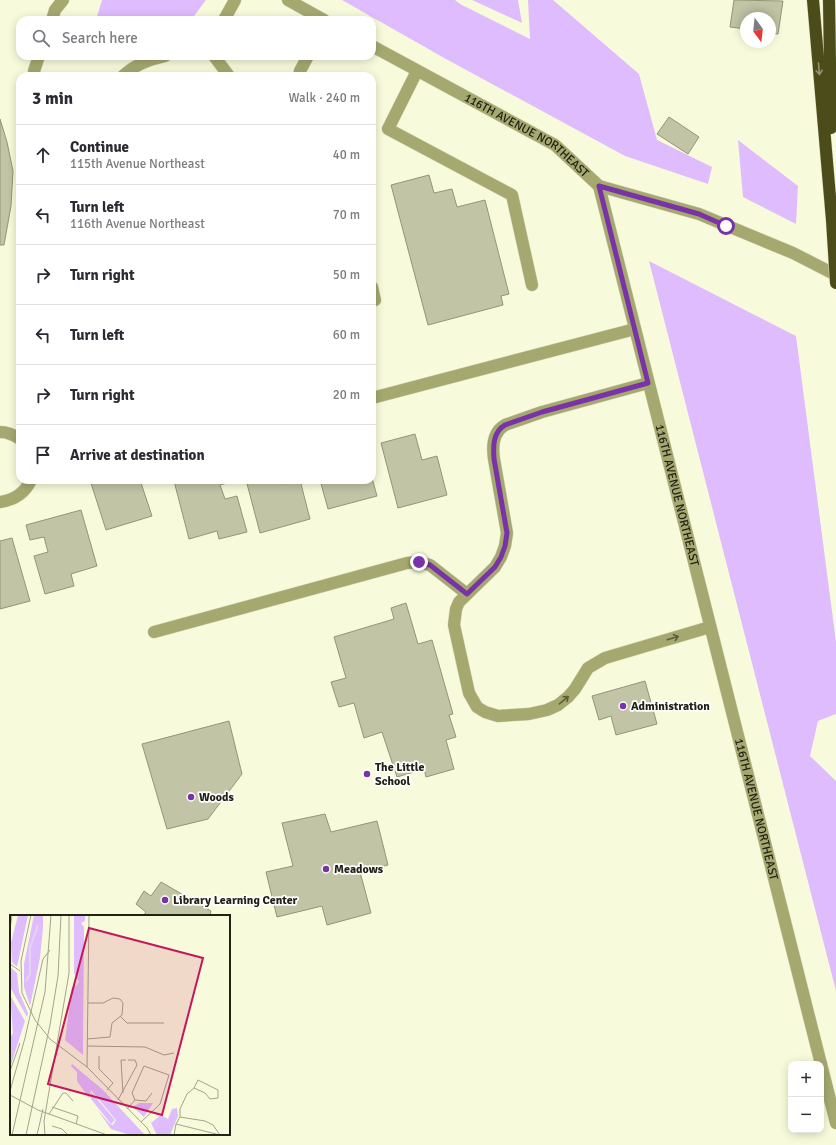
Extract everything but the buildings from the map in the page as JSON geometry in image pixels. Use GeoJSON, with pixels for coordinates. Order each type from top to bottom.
{"type":"FeatureCollection","features":[{"type":"Feature","properties":{"kind":"highway"},"geometry":{"type":"LineString","coordinates":[[813,0],[836,284]]}},
{"type":"Feature","properties":{"kind":"highway"},"geometry":{"type":"LineString","coordinates":[[829,0],[831,40],[832,220]]}},
{"type":"Feature","properties":{"kind":"street"},"geometry":{"type":"LineString","coordinates":[[53,16],[55,10],[63,0]]}},
{"type":"Feature","properties":{"kind":"street"},"geometry":{"type":"LineString","coordinates":[[226,16],[235,0]]}},
{"type":"Feature","properties":{"kind":"street"},"geometry":{"type":"LineString","coordinates":[[288,0],[317,16]]}},
{"type":"Feature","properties":{"kind":"street","name":"116TH AVENUE NORTHEAST"},"geometry":{"type":"LineString","coordinates":[[376,48],[555,145],[599,186],[820,1061]]}},
{"type":"Feature","properties":{"kind":"street"},"geometry":{"type":"LineString","coordinates":[[34,72],[38,60]]}},
{"type":"Feature","properties":{"kind":"street"},"geometry":{"type":"LineString","coordinates":[[127,72],[134,66],[148,60]]}},
{"type":"Feature","properties":{"kind":"street"},"geometry":{"type":"LineString","coordinates":[[217,60],[226,72]]}},
{"type":"Feature","properties":{"kind":"street"},"geometry":{"type":"LineString","coordinates":[[302,72],[306,60]]}},
{"type":"Feature","properties":{"kind":"street"},"geometry":{"type":"LineString","coordinates":[[417,71],[388,129],[512,195],[532,285]]}},
{"type":"Feature","properties":{"kind":"street"},"geometry":{"type":"LineString","coordinates":[[599,186],[699,214],[793,253],[836,275]]}},
{"type":"Feature","properties":{"kind":"street"},"geometry":{"type":"LineString","coordinates":[[376,397],[635,329]]}},
{"type":"Feature","properties":{"kind":"street"},"geometry":{"type":"LineString","coordinates":[[648,383],[542,412],[500,428],[496,435],[493,454],[507,533],[505,546],[495,567],[459,602],[456,609],[454,625],[469,693],[477,707],[485,712],[498,716],[529,714],[548,710],[558,705],[568,697],[575,689],[588,668],[605,658],[710,627]]}},
{"type":"Feature","properties":{"kind":"street"},"geometry":{"type":"LineString","coordinates":[[0,432],[5,432],[16,436]]}},
{"type":"Feature","properties":{"kind":"street"},"geometry":{"type":"LineString","coordinates":[[0,502],[9,501],[20,495],[29,484]]}},
{"type":"Feature","properties":{"kind":"street"},"geometry":{"type":"LineString","coordinates":[[154,632],[407,563],[419,562],[430,565],[467,594]]}},
{"type":"Feature","properties":{"kind":"street","name":"116TH AVENUE NORTHEAST"},"geometry":{"type":"LineString","coordinates":[[824,1076],[836,1123]]}},
{"type":"Feature","properties":{"kind":"shaded area"},"geometry":{"type":"Polygon","coordinates":[[[102,0],[206,0],[194,16],[97,16],[102,0]]]}},
{"type":"Feature","properties":{"kind":"shaded area"},"geometry":{"type":"Polygon","coordinates":[[[342,0],[455,0],[460,4],[530,39],[528,0],[553,0],[639,74],[657,140],[712,167],[708,184],[625,156],[446,59],[376,19],[376,16],[370,16],[342,0]]]}},
{"type":"Feature","properties":{"kind":"shaded area"},"geometry":{"type":"Polygon","coordinates":[[[472,0],[518,0],[522,23],[472,0]]]}},
{"type":"Feature","properties":{"kind":"shaded area"},"geometry":{"type":"Polygon","coordinates":[[[738,140],[798,186],[796,224],[743,197],[738,140]]]}},
{"type":"Feature","properties":{"kind":"shaded area"},"geometry":{"type":"Polygon","coordinates":[[[649,261],[796,336],[836,642],[836,714],[818,721],[810,756],[836,781],[836,991],[649,261]]]}},
{"type":"Feature","properties":{"kind":"place","name":"Administration"},"geometry":{"type":"Point","coordinates":[623,706]}},
{"type":"Feature","properties":{"kind":"place","name":"The Little School"},"geometry":{"type":"Point","coordinates":[367,774]}},
{"type":"Feature","properties":{"kind":"place","name":"Woods"},"geometry":{"type":"Point","coordinates":[191,797]}},
{"type":"Feature","properties":{"kind":"place","name":"Meadows"},"geometry":{"type":"Point","coordinates":[326,869]}},
{"type":"Feature","properties":{"kind":"place","name":"Library Learning Center"},"geometry":{"type":"Point","coordinates":[165,900]}},
{"type":"Feature","properties":{"kind":"route"},"geometry":{"type":"LineString","coordinates":[[419,562],[430,565],[467,594],[495,567],[505,546],[507,533],[493,449],[496,435],[500,428],[542,412],[648,383],[599,186],[699,214],[726,226]]}}]}
